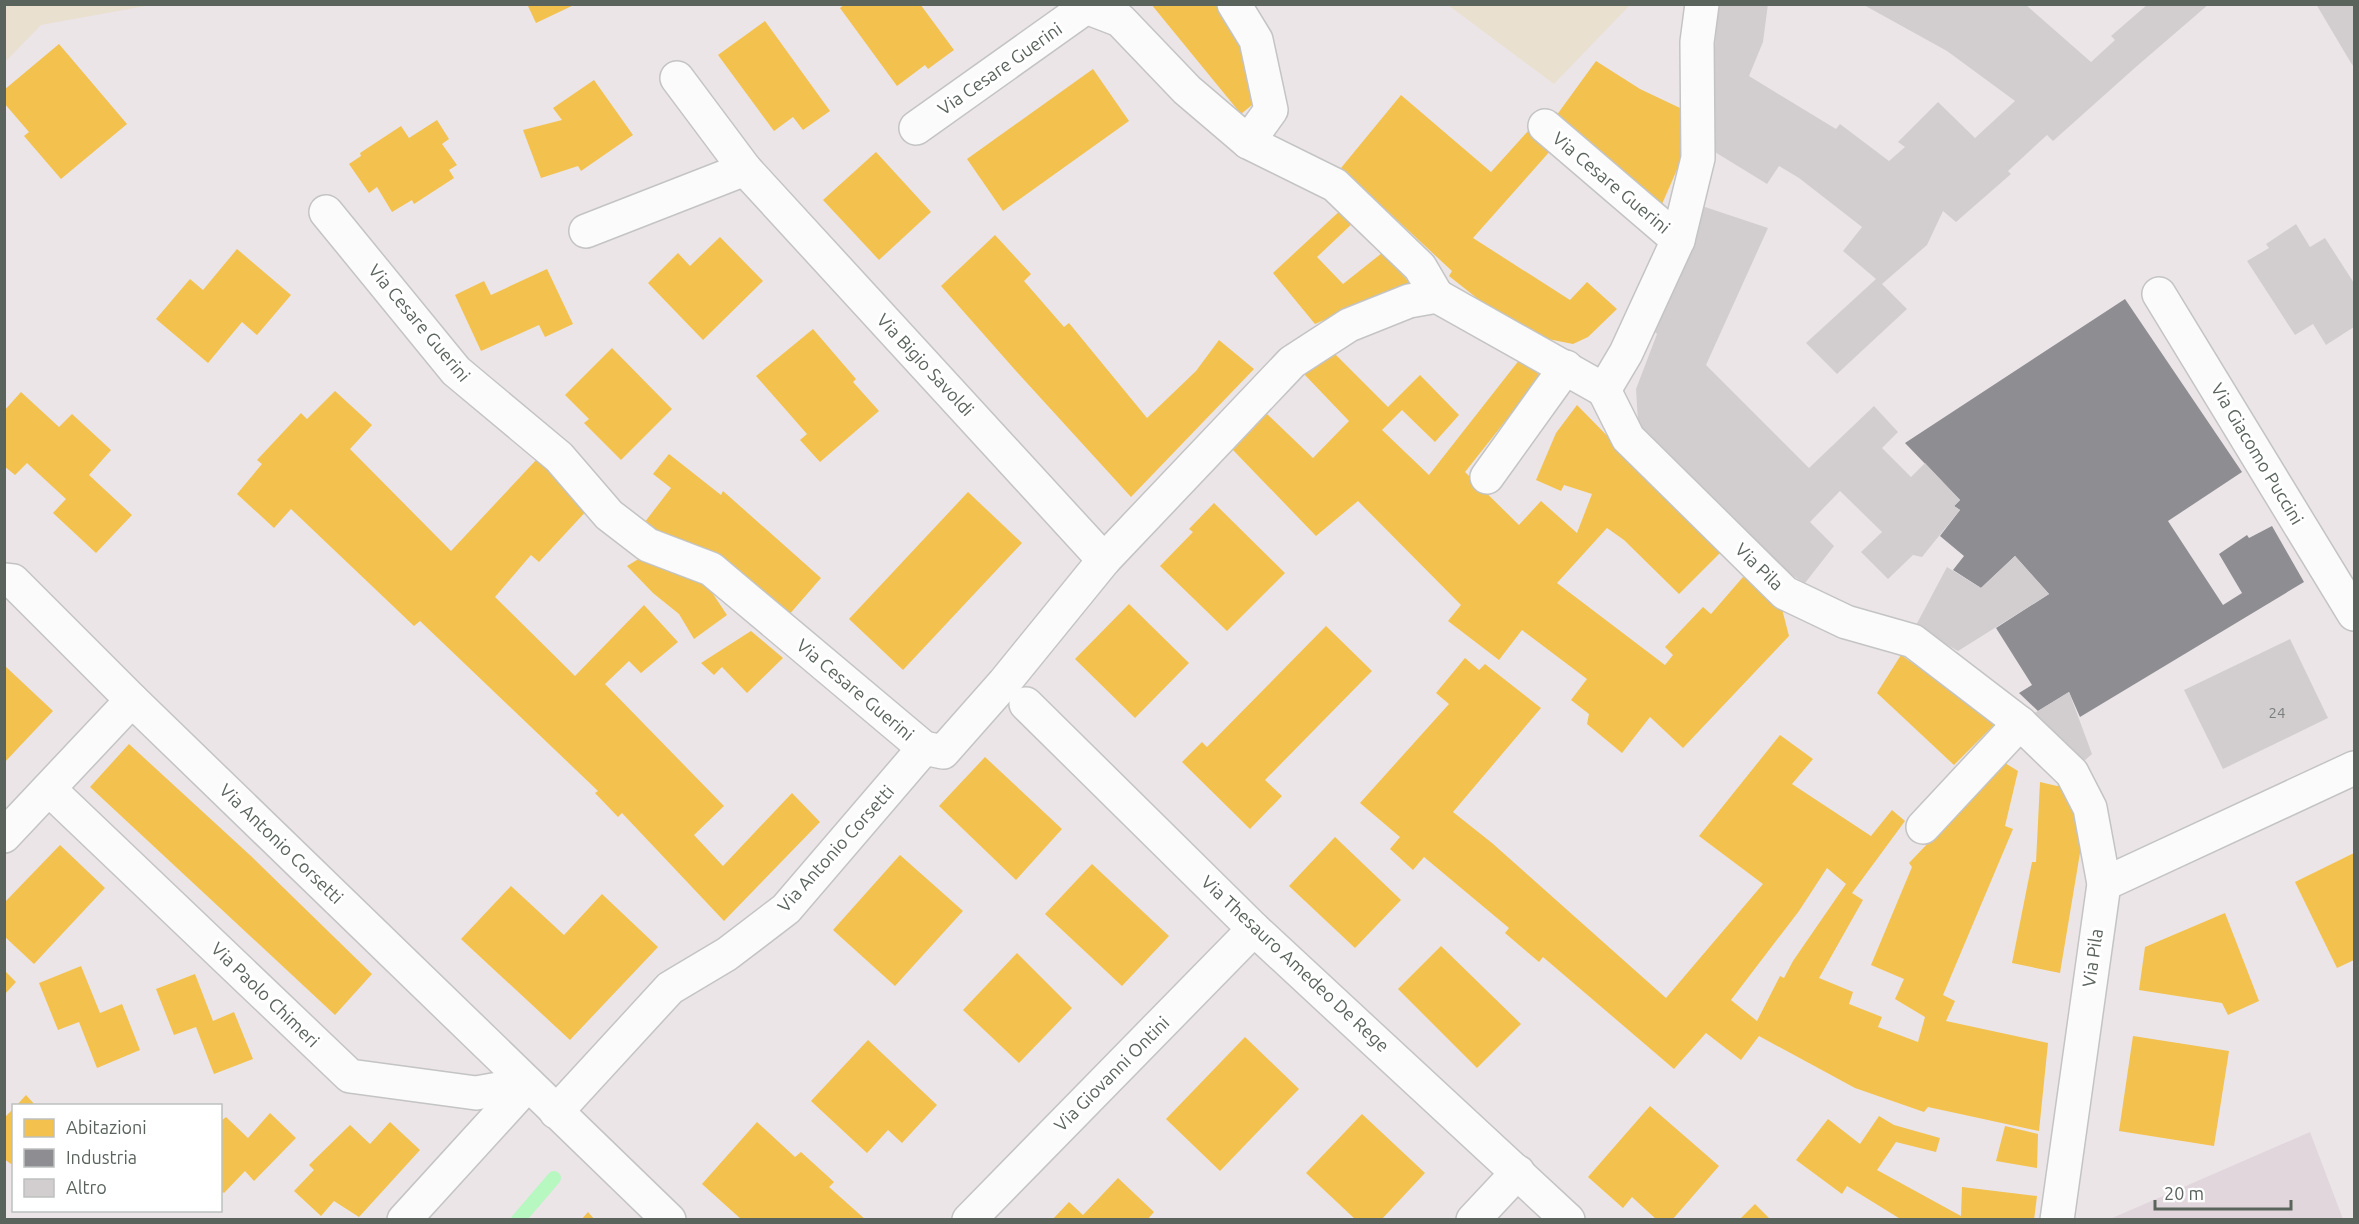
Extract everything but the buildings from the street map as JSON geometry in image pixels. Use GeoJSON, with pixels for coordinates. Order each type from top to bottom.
{"type":"FeatureCollection","features":[{"type":"Feature","properties":{"kind":"street"},"geometry":{"type":"LineString","coordinates":[[1234,4],[1256,40],[1271,110],[1248,142]]}},
{"type":"Feature","properties":{"kind":"street","name":"Via Cesare Guerini"},"geometry":{"type":"LineString","coordinates":[[1604,390],[1626,353],[1678,240],[1698,158],[1697,42],[1702,4]]}},
{"type":"Feature","properties":{"kind":"street","name":"Via Cesare Guerini"},"geometry":{"type":"LineString","coordinates":[[326,212],[456,372],[559,457],[609,515],[648,544],[711,569],[924,748],[943,752],[1004,683],[1104,561],[1292,363],[1349,325],[1409,301],[1437,296],[1420,267],[1335,185],[1248,142],[1187,90],[1120,20],[1086,7],[916,128]]}},
{"type":"Feature","properties":{"kind":"street","name":"Via Bigio Savoldi"},"geometry":{"type":"LineString","coordinates":[[677,78],[745,169],[1104,561]]}},
{"type":"Feature","properties":{"kind":"street","name":"Via Cesare Guerini"},"geometry":{"type":"LineString","coordinates":[[1545,126],[1678,240]]}},
{"type":"Feature","properties":{"kind":"street"},"geometry":{"type":"LineString","coordinates":[[586,231],[745,169]]}},
{"type":"Feature","properties":{"kind":"street","name":"Via Giacomo Puccini"},"geometry":{"type":"LineString","coordinates":[[2159,294],[2355,614]]}},
{"type":"Feature","properties":{"kind":"street"},"geometry":{"type":"LineString","coordinates":[[1437,296],[1604,390]]}},
{"type":"Feature","properties":{"kind":"street"},"geometry":{"type":"LineString","coordinates":[[1487,477],[1566,367]]}},
{"type":"Feature","properties":{"kind":"street","name":"Via Pila"},"geometry":{"type":"LineString","coordinates":[[1604,390],[1628,438],[1785,593],[1846,621],[1913,641],[2019,723],[2072,773],[2090,808],[2104,884],[2057,1220]]}},
{"type":"Feature","properties":{"kind":"street","name":"Via Antonio Corsetti"},"geometry":{"type":"LineString","coordinates":[[4,580],[14,581],[132,700],[669,1220]]}},
{"type":"Feature","properties":{"kind":"street"},"geometry":{"type":"LineString","coordinates":[[4,836],[132,700]]}},
{"type":"Feature","properties":{"kind":"street","name":"Via Thesauro Amedeo De Rege"},"geometry":{"type":"LineString","coordinates":[[1026,704],[1254,929],[1568,1220]]}},
{"type":"Feature","properties":{"kind":"street"},"geometry":{"type":"LineString","coordinates":[[1923,826],[2019,723]]}},
{"type":"Feature","properties":{"kind":"street","name":"Via Antonio Corsetti"},"geometry":{"type":"LineString","coordinates":[[556,1112],[670,988],[727,954],[786,909],[924,748]]}},
{"type":"Feature","properties":{"kind":"street"},"geometry":{"type":"LineString","coordinates":[[2104,884],[2355,768]]}},
{"type":"Feature","properties":{"kind":"street","name":"Via Paolo Chimeri"},"geometry":{"type":"LineString","coordinates":[[49,789],[350,1076],[476,1093],[528,1084]]}},
{"type":"Feature","properties":{"kind":"street","name":"Via Giovanni Ontini"},"geometry":{"type":"LineString","coordinates":[[969,1220],[1254,929]]}},
{"type":"Feature","properties":{"kind":"street"},"geometry":{"type":"LineString","coordinates":[[404,1220],[528,1084]]}},
{"type":"Feature","properties":{"kind":"street"},"geometry":{"type":"LineString","coordinates":[[1473,1220],[1518,1172]]}},
{"type":"Feature","properties":{"kind":"shaded area"},"geometry":{"type":"Polygon","coordinates":[[[5,4],[151,5],[41,25],[5,62],[5,4]]]}},
{"type":"Feature","properties":{"kind":"shaded area"},"geometry":{"type":"Polygon","coordinates":[[[1448,5],[1630,5],[1554,84],[1448,5]]]}},
{"type":"Feature","properties":{"kind":"shaded area"},"geometry":{"type":"Polygon","coordinates":[[[2310,1132],[2343,1219],[2110,1219],[2310,1132]]]}},
{"type":"Feature","properties":{"kind":"waterway"},"geometry":{"type":"LineString","coordinates":[[518,1220],[554,1178]]}}]}
